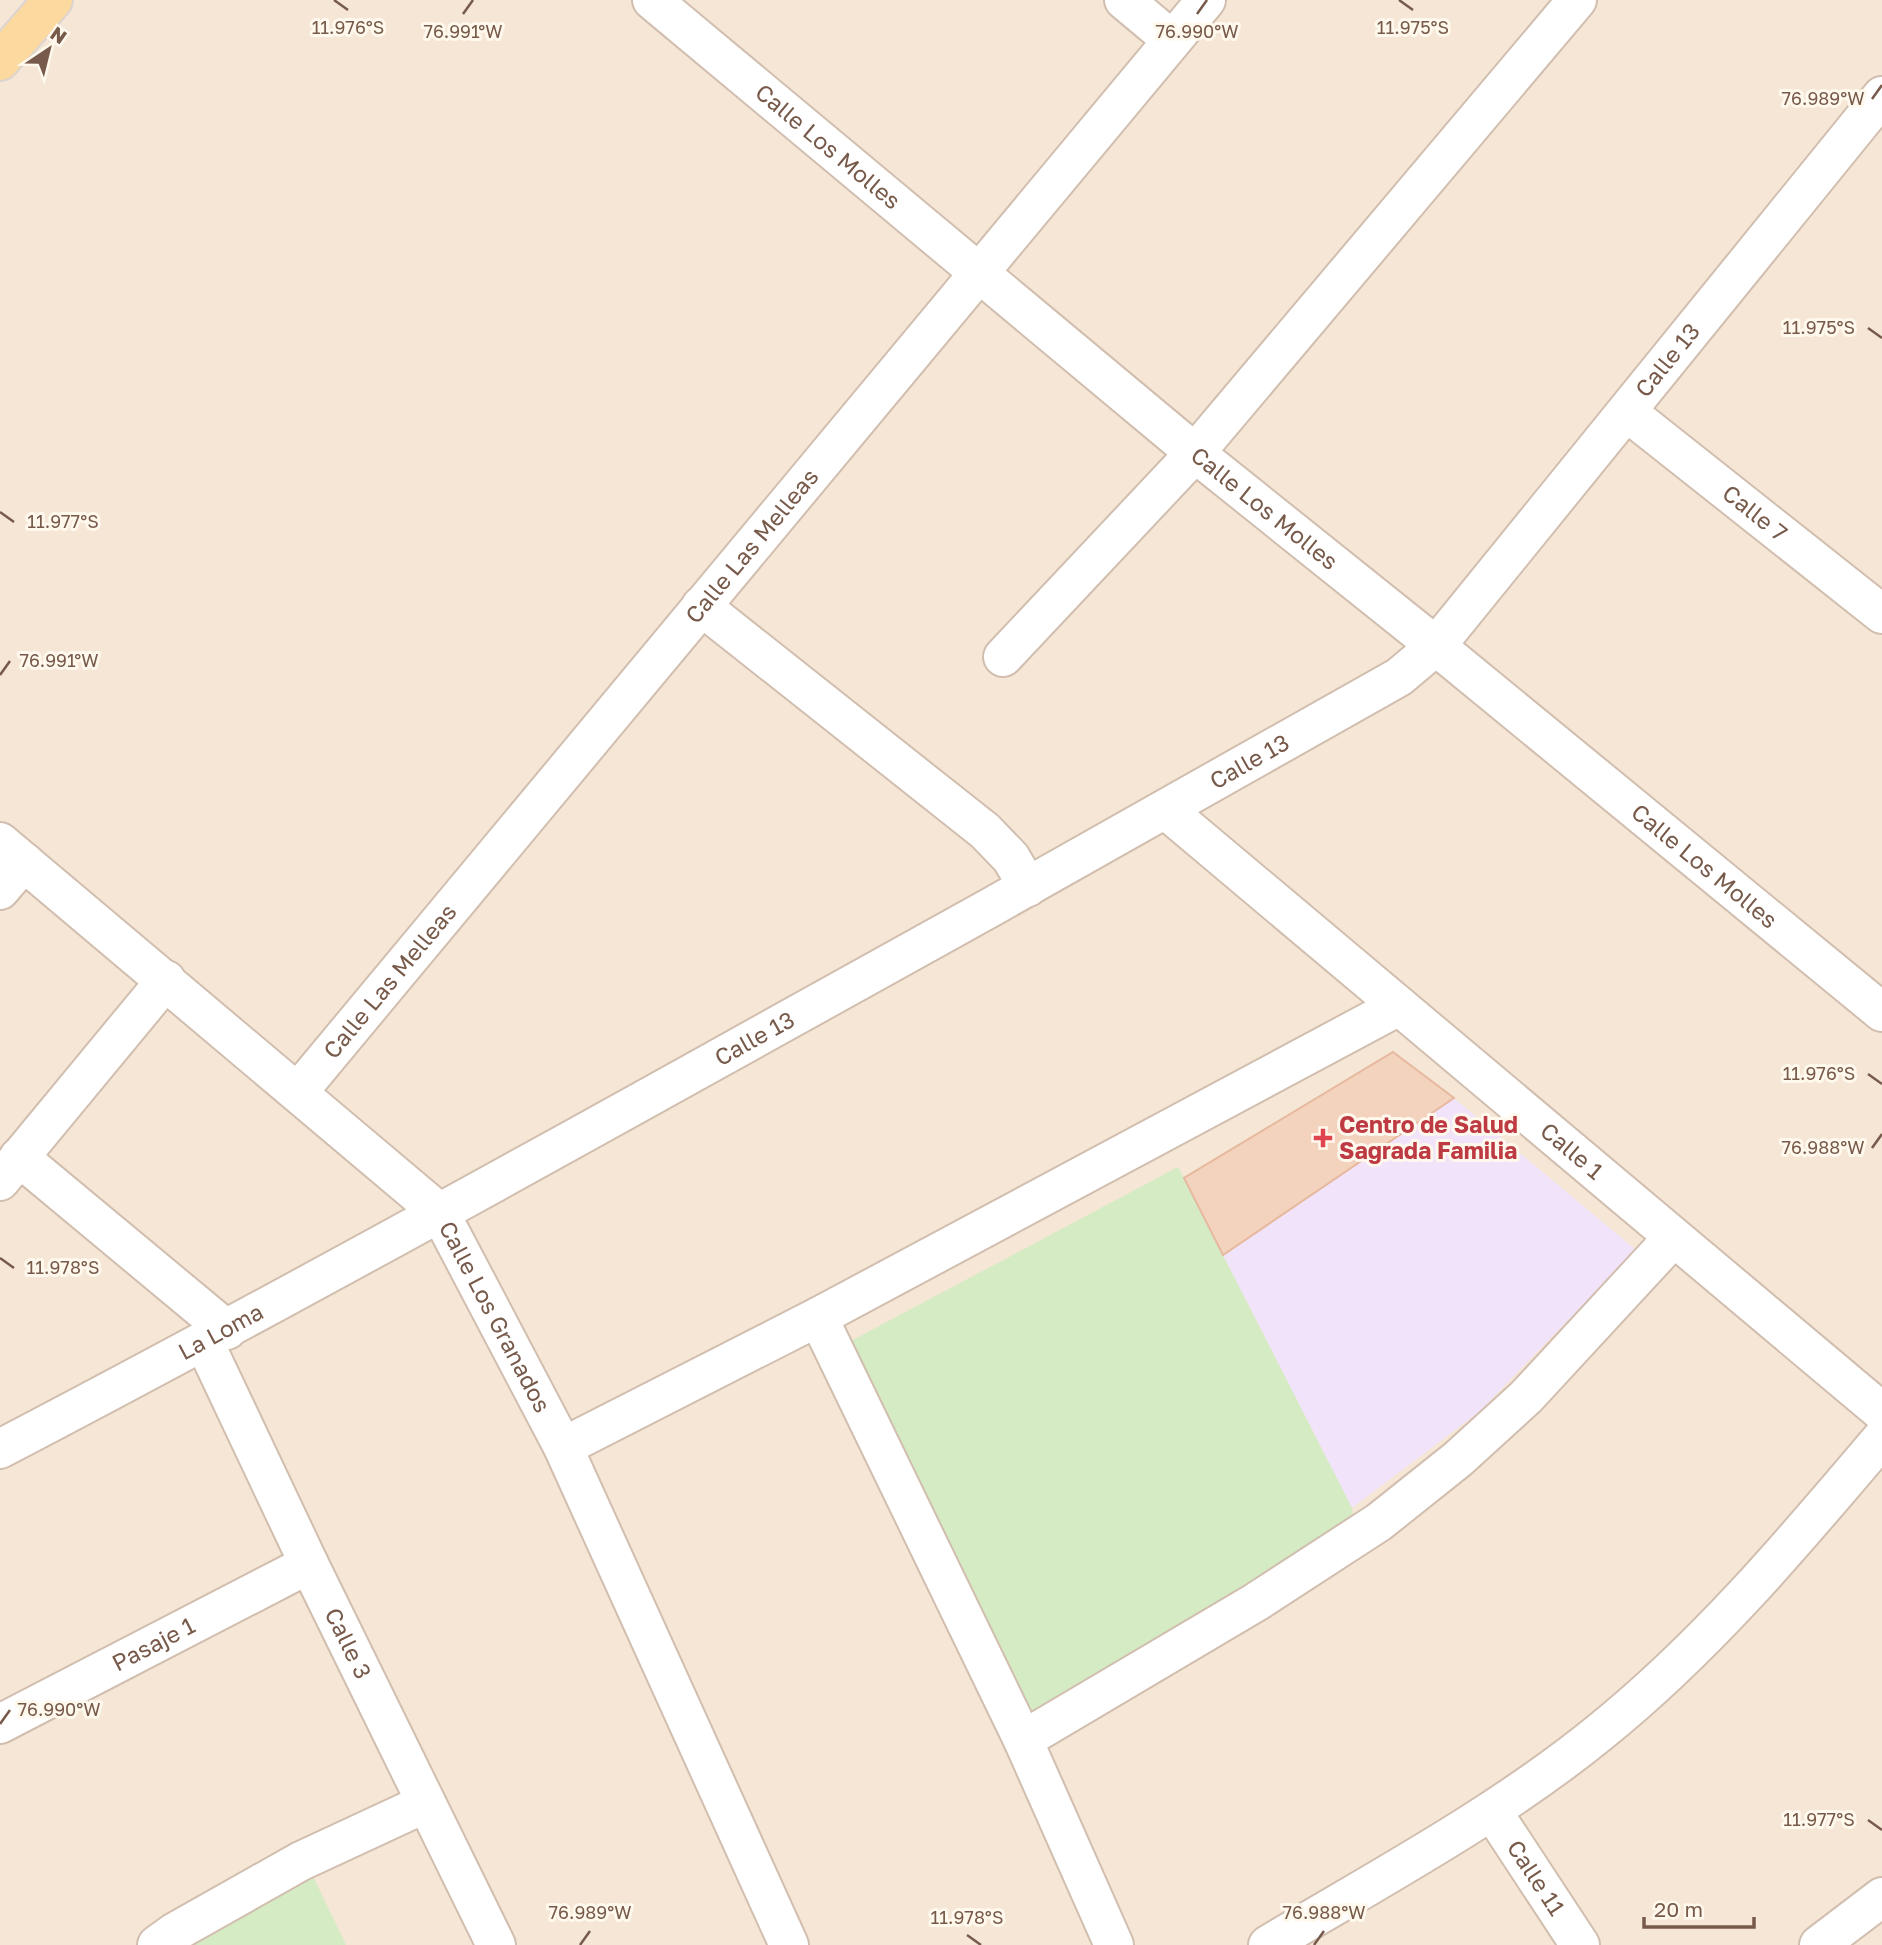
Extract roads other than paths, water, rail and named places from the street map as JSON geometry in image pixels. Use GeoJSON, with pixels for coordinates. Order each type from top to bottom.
{"type":"FeatureCollection","features":[{"type":"Feature","properties":{"kind":"main road"},"geometry":{"type":"LineString","coordinates":[[0,61],[52,0]]}},
{"type":"Feature","properties":{"kind":"street","name":"Calle Los Molles"},"geometry":{"type":"LineString","coordinates":[[652,0],[1195,453],[1436,646],[1882,1012]]}},
{"type":"Feature","properties":{"kind":"street"},"geometry":{"type":"LineString","coordinates":[[1124,0],[1172,40]]}},
{"type":"Feature","properties":{"kind":"street","name":"Calle Las Melleas"},"geometry":{"type":"LineString","coordinates":[[298,1092],[1206,0]]}},
{"type":"Feature","properties":{"kind":"street"},"geometry":{"type":"LineString","coordinates":[[1003,657],[1195,453],[1577,0]]}},
{"type":"Feature","properties":{"kind":"street","name":"Calle 13"},"geometry":{"type":"LineString","coordinates":[[440,1213],[1166,810],[1399,677],[1436,646],[1882,96]]}},
{"type":"Feature","properties":{"kind":"street","name":"Calle 7"},"geometry":{"type":"LineString","coordinates":[[1627,412],[1879,606]]}},
{"type":"Feature","properties":{"kind":"street"},"geometry":{"type":"LineString","coordinates":[[701,606],[985,831],[1011,858],[1028,887]]}},
{"type":"Feature","properties":{"kind":"street","name":"Calle 1"},"geometry":{"type":"LineString","coordinates":[[1166,810],[1882,1412]]}},
{"type":"Feature","properties":{"kind":"street","name":"Calle Los Granados"},"geometry":{"type":"LineString","coordinates":[[8,864],[166,981],[440,1213],[563,1447],[785,1944]]}},
{"type":"Feature","properties":{"kind":"street"},"geometry":{"type":"LineString","coordinates":[[166,981],[10,1169],[216,1336]]}},
{"type":"Feature","properties":{"kind":"street"},"geometry":{"type":"LineString","coordinates":[[563,1447],[818,1317],[1399,1006]]}},
{"type":"Feature","properties":{"kind":"street","name":"La Loma"},"geometry":{"type":"LineString","coordinates":[[0,1449],[216,1336],[440,1213]]}},
{"type":"Feature","properties":{"kind":"street"},"geometry":{"type":"LineString","coordinates":[[1023,1740],[1256,1602],[1379,1522],[1458,1459],[1526,1397],[1673,1238]]}},
{"type":"Feature","properties":{"kind":"street"},"geometry":{"type":"LineString","coordinates":[[818,1317],[1023,1740],[1114,1945]]}},
{"type":"Feature","properties":{"kind":"street","name":"Calle 3"},"geometry":{"type":"LineString","coordinates":[[216,1336],[309,1564],[496,1945]]}},
{"type":"Feature","properties":{"kind":"street"},"geometry":{"type":"LineString","coordinates":[[1268,1945],[1492,1811],[1598,1734],[1673,1670],[1767,1572],[1882,1438]]}},
{"type":"Feature","properties":{"kind":"street","name":"Pasaje 1"},"geometry":{"type":"LineString","coordinates":[[0,1724],[309,1564]]}},
{"type":"Feature","properties":{"kind":"street"},"geometry":{"type":"LineString","coordinates":[[157,1945],[175,1932],[301,1861],[426,1803]]}},
{"type":"Feature","properties":{"kind":"street","name":"Calle 11"},"geometry":{"type":"LineString","coordinates":[[1492,1811],[1580,1945]]}},
{"type":"Feature","properties":{"kind":"street"},"geometry":{"type":"LineString","coordinates":[[1819,1945],[1882,1897]]}},
{"type":"Feature","properties":{"kind":"place","name":"Centro de Salud Sagrada Familia"},"geometry":{"type":"Point","coordinates":[1323,1138]}}]}
